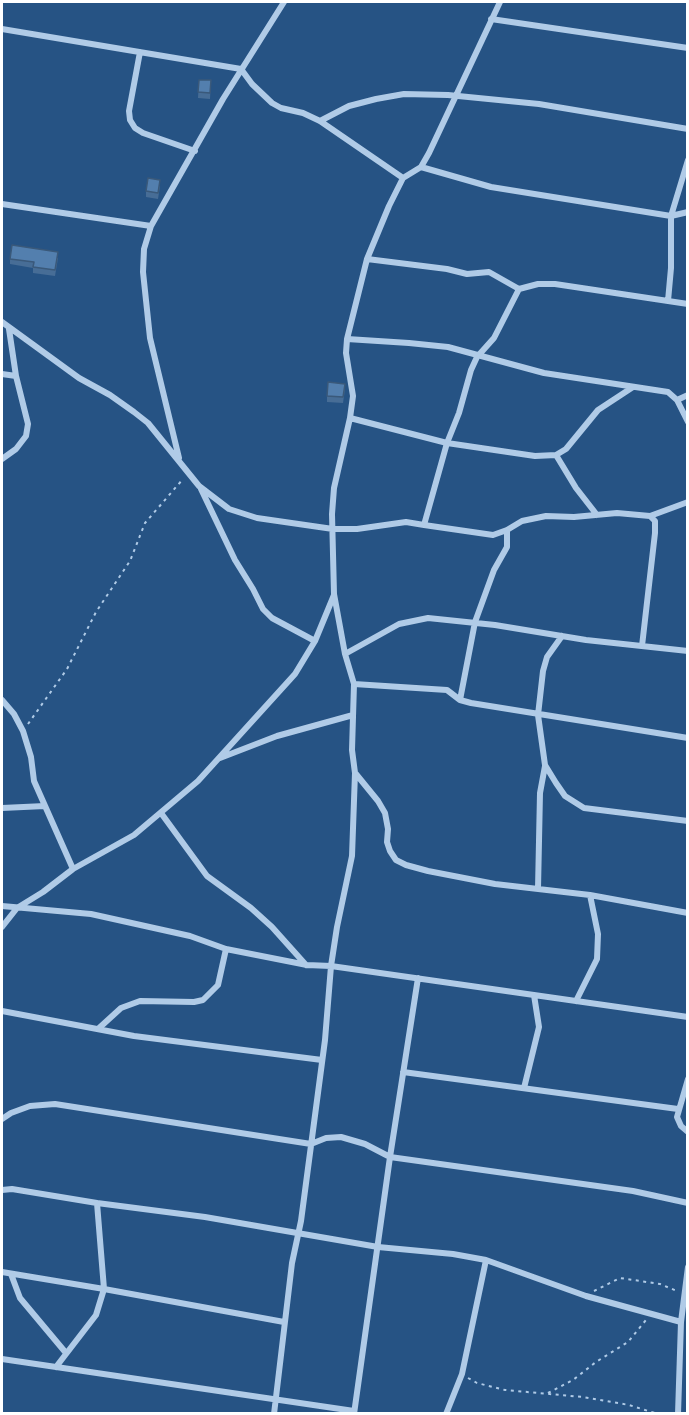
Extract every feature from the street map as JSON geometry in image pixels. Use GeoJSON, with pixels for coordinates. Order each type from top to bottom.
{"type":"FeatureCollection","features":[{"type":"Feature","properties":{"kind":"street"},"geometry":{"type":"LineString","coordinates":[[179,461],[150,338],[143,272],[144,249],[151,226],[241,69],[284,2]]}},
{"type":"Feature","properties":{"kind":"street"},"geometry":{"type":"LineString","coordinates":[[274,1413],[284,1322],[322,1060],[336,927],[352,856],[355,773],[352,750],[354,684],[345,654],[334,594],[332,514],[334,488],[353,396],[346,353],[347,339],[367,258],[389,206],[403,178],[421,167],[500,2]]}},
{"type":"Feature","properties":{"kind":"street"},"geometry":{"type":"LineString","coordinates":[[491,19],[687,48]]}},
{"type":"Feature","properties":{"kind":"street"},"geometry":{"type":"LineString","coordinates":[[2,29],[241,69],[252,84],[272,103],[320,121],[403,178]]}},
{"type":"Feature","properties":{"kind":"street"},"geometry":{"type":"LineString","coordinates":[[140,52],[129,111],[130,120],[135,128],[143,133],[195,151]]}},
{"type":"Feature","properties":{"kind":"street"},"geometry":{"type":"LineString","coordinates":[[320,121],[350,106],[404,94],[456,96],[539,104],[687,129]]}},
{"type":"Feature","properties":{"kind":"street"},"geometry":{"type":"LineString","coordinates":[[668,301],[671,268],[671,216],[687,160]]}},
{"type":"Feature","properties":{"kind":"street"},"geometry":{"type":"LineString","coordinates":[[421,167],[491,187],[671,216],[687,212]]}},
{"type":"Feature","properties":{"kind":"street"},"geometry":{"type":"LineString","coordinates":[[2,204],[151,226]]}},
{"type":"Feature","properties":{"kind":"street"},"geometry":{"type":"LineString","coordinates":[[367,258],[467,274],[489,272],[519,289],[538,284],[555,284],[687,304]]}},
{"type":"Feature","properties":{"kind":"street"},"geometry":{"type":"LineString","coordinates":[[424,525],[447,442],[459,413],[471,370],[477,357],[494,338],[519,289]]}},
{"type":"Feature","properties":{"kind":"street"},"geometry":{"type":"LineString","coordinates":[[2,322],[148,423],[200,486],[230,509],[257,518],[333,529],[373,528],[406,522],[493,535],[522,521],[546,516],[574,518],[617,513],[650,516],[687,502]]}},
{"type":"Feature","properties":{"kind":"street"},"geometry":{"type":"LineString","coordinates":[[2,459],[16,449],[26,436],[28,424],[16,376],[9,329]]}},
{"type":"Feature","properties":{"kind":"street"},"geometry":{"type":"LineString","coordinates":[[347,339],[448,347],[477,357],[544,373],[668,392],[677,400],[687,422]]}},
{"type":"Feature","properties":{"kind":"street"},"geometry":{"type":"LineString","coordinates":[[2,374],[16,376]]}},
{"type":"Feature","properties":{"kind":"street"},"geometry":{"type":"LineString","coordinates":[[350,418],[447,442],[535,456],[555,455],[566,449],[598,410],[633,387]]}},
{"type":"Feature","properties":{"kind":"street"},"geometry":{"type":"LineString","coordinates":[[677,400],[687,395]]}},
{"type":"Feature","properties":{"kind":"street"},"geometry":{"type":"LineString","coordinates":[[555,455],[597,515]]}},
{"type":"Feature","properties":{"kind":"street"},"geometry":{"type":"LineString","coordinates":[[200,486],[235,560],[263,609],[272,618],[315,641]]}},
{"type":"Feature","properties":{"kind":"street"},"geometry":{"type":"LineString","coordinates":[[642,646],[655,533],[655,521],[650,516]]}},
{"type":"Feature","properties":{"kind":"street"},"geometry":{"type":"LineString","coordinates":[[460,700],[475,622],[494,570],[507,547],[507,530]]}},
{"type":"Feature","properties":{"kind":"street"},"geometry":{"type":"LineString","coordinates":[[2,927],[17,908],[43,892],[73,868],[134,835],[198,782],[295,674],[315,641],[334,594]]}},
{"type":"Feature","properties":{"kind":"street"},"geometry":{"type":"LineString","coordinates":[[345,654],[399,624],[428,618],[475,622],[562,636],[687,651]]}},
{"type":"Feature","properties":{"kind":"street"},"geometry":{"type":"LineString","coordinates":[[538,889],[540,792],[545,765],[538,715],[543,671],[547,657],[562,636]]}},
{"type":"Feature","properties":{"kind":"street"},"geometry":{"type":"LineString","coordinates":[[354,684],[447,690],[460,700],[471,704],[687,738]]}},
{"type":"Feature","properties":{"kind":"street"},"geometry":{"type":"LineString","coordinates":[[2,700],[14,714],[23,731],[31,757],[34,781],[73,868]]}},
{"type":"Feature","properties":{"kind":"street"},"geometry":{"type":"LineString","coordinates":[[219,758],[276,736],[353,715]]}},
{"type":"Feature","properties":{"kind":"street"},"geometry":{"type":"LineString","coordinates":[[545,765],[566,796],[584,808],[687,821]]}},
{"type":"Feature","properties":{"kind":"street"},"geometry":{"type":"LineString","coordinates":[[355,773],[385,813],[390,851],[396,860],[406,866],[495,884],[590,895],[687,913]]}},
{"type":"Feature","properties":{"kind":"street"},"geometry":{"type":"LineString","coordinates":[[2,808],[45,806]]}},
{"type":"Feature","properties":{"kind":"street"},"geometry":{"type":"LineString","coordinates":[[161,813],[207,876],[251,908],[272,927],[306,965]]}},
{"type":"Feature","properties":{"kind":"street"},"geometry":{"type":"LineString","coordinates":[[576,1001],[597,959],[598,934],[590,895]]}},
{"type":"Feature","properties":{"kind":"street"},"geometry":{"type":"LineString","coordinates":[[2,906],[91,914],[190,936],[226,950],[306,965],[331,966],[687,1017]]}},
{"type":"Feature","properties":{"kind":"street"},"geometry":{"type":"LineString","coordinates":[[98,1029],[121,1008],[140,1000],[194,1002],[203,1000],[218,985],[226,950]]}},
{"type":"Feature","properties":{"kind":"street"},"geometry":{"type":"LineString","coordinates":[[2,1359],[354,1412],[418,978]]}},
{"type":"Feature","properties":{"kind":"street"},"geometry":{"type":"LineString","coordinates":[[524,1088],[539,1027],[534,995]]}},
{"type":"Feature","properties":{"kind":"street"},"geometry":{"type":"LineString","coordinates":[[2,1011],[134,1036],[322,1060]]}},
{"type":"Feature","properties":{"kind":"street"},"geometry":{"type":"LineString","coordinates":[[403,1072],[678,1108]]}},
{"type":"Feature","properties":{"kind":"street"},"geometry":{"type":"LineString","coordinates":[[687,1079],[677,1117],[687,1132]]}},
{"type":"Feature","properties":{"kind":"street"},"geometry":{"type":"LineString","coordinates":[[2,1119],[30,1106],[55,1104],[311,1144],[326,1138],[341,1137],[364,1144],[390,1157],[633,1191],[687,1203]]}},
{"type":"Feature","properties":{"kind":"street"},"geometry":{"type":"LineString","coordinates":[[2,1190],[12,1189],[205,1217],[298,1235],[378,1247],[453,1254],[486,1260],[586,1296],[681,1322]]}},
{"type":"Feature","properties":{"kind":"street"},"geometry":{"type":"LineString","coordinates":[[56,1367],[96,1315],[104,1289],[97,1203]]}},
{"type":"Feature","properties":{"kind":"street"},"geometry":{"type":"LineString","coordinates":[[446,1413],[462,1374],[486,1260]]}},
{"type":"Feature","properties":{"kind":"street"},"geometry":{"type":"LineString","coordinates":[[678,1413],[681,1322],[686,1294],[687,1267]]}},
{"type":"Feature","properties":{"kind":"street"},"geometry":{"type":"LineString","coordinates":[[2,1272],[284,1322]]}},
{"type":"Feature","properties":{"kind":"street"},"geometry":{"type":"LineString","coordinates":[[11,1274],[20,1298],[66,1353]]}},
{"type":"Feature","properties":{"kind":"path"},"geometry":{"type":"LineString","coordinates":[[23,731],[67,669],[96,612],[130,561],[145,524],[188,472]]}},
{"type":"Feature","properties":{"kind":"path"},"geometry":{"type":"LineString","coordinates":[[586,1296],[620,1278],[660,1284],[686,1294]]}},
{"type":"Feature","properties":{"kind":"path"},"geometry":{"type":"LineString","coordinates":[[548,1393],[573,1380],[628,1342],[650,1313]]}},
{"type":"Feature","properties":{"kind":"path"},"geometry":{"type":"LineString","coordinates":[[462,1374],[477,1383],[506,1390],[548,1393],[629,1405],[658,1413]]}},
{"type":"Feature","properties":{"kind":"building"},"geometry":{"type":"Polygon","coordinates":[[[199,80],[211,80],[210,93],[198,92],[199,80]]]}},
{"type":"Feature","properties":{"kind":"building"},"geometry":{"type":"Polygon","coordinates":[[[148,178],[160,180],[158,193],[146,191],[148,178]]]}},
{"type":"Feature","properties":{"kind":"building"},"geometry":{"type":"Polygon","coordinates":[[[12,245],[58,252],[55,270],[33,267],[34,262],[10,259],[12,245]]]}},
{"type":"Feature","properties":{"kind":"building"},"geometry":{"type":"Polygon","coordinates":[[[328,382],[345,384],[343,397],[327,396],[328,382]]]}}]}
